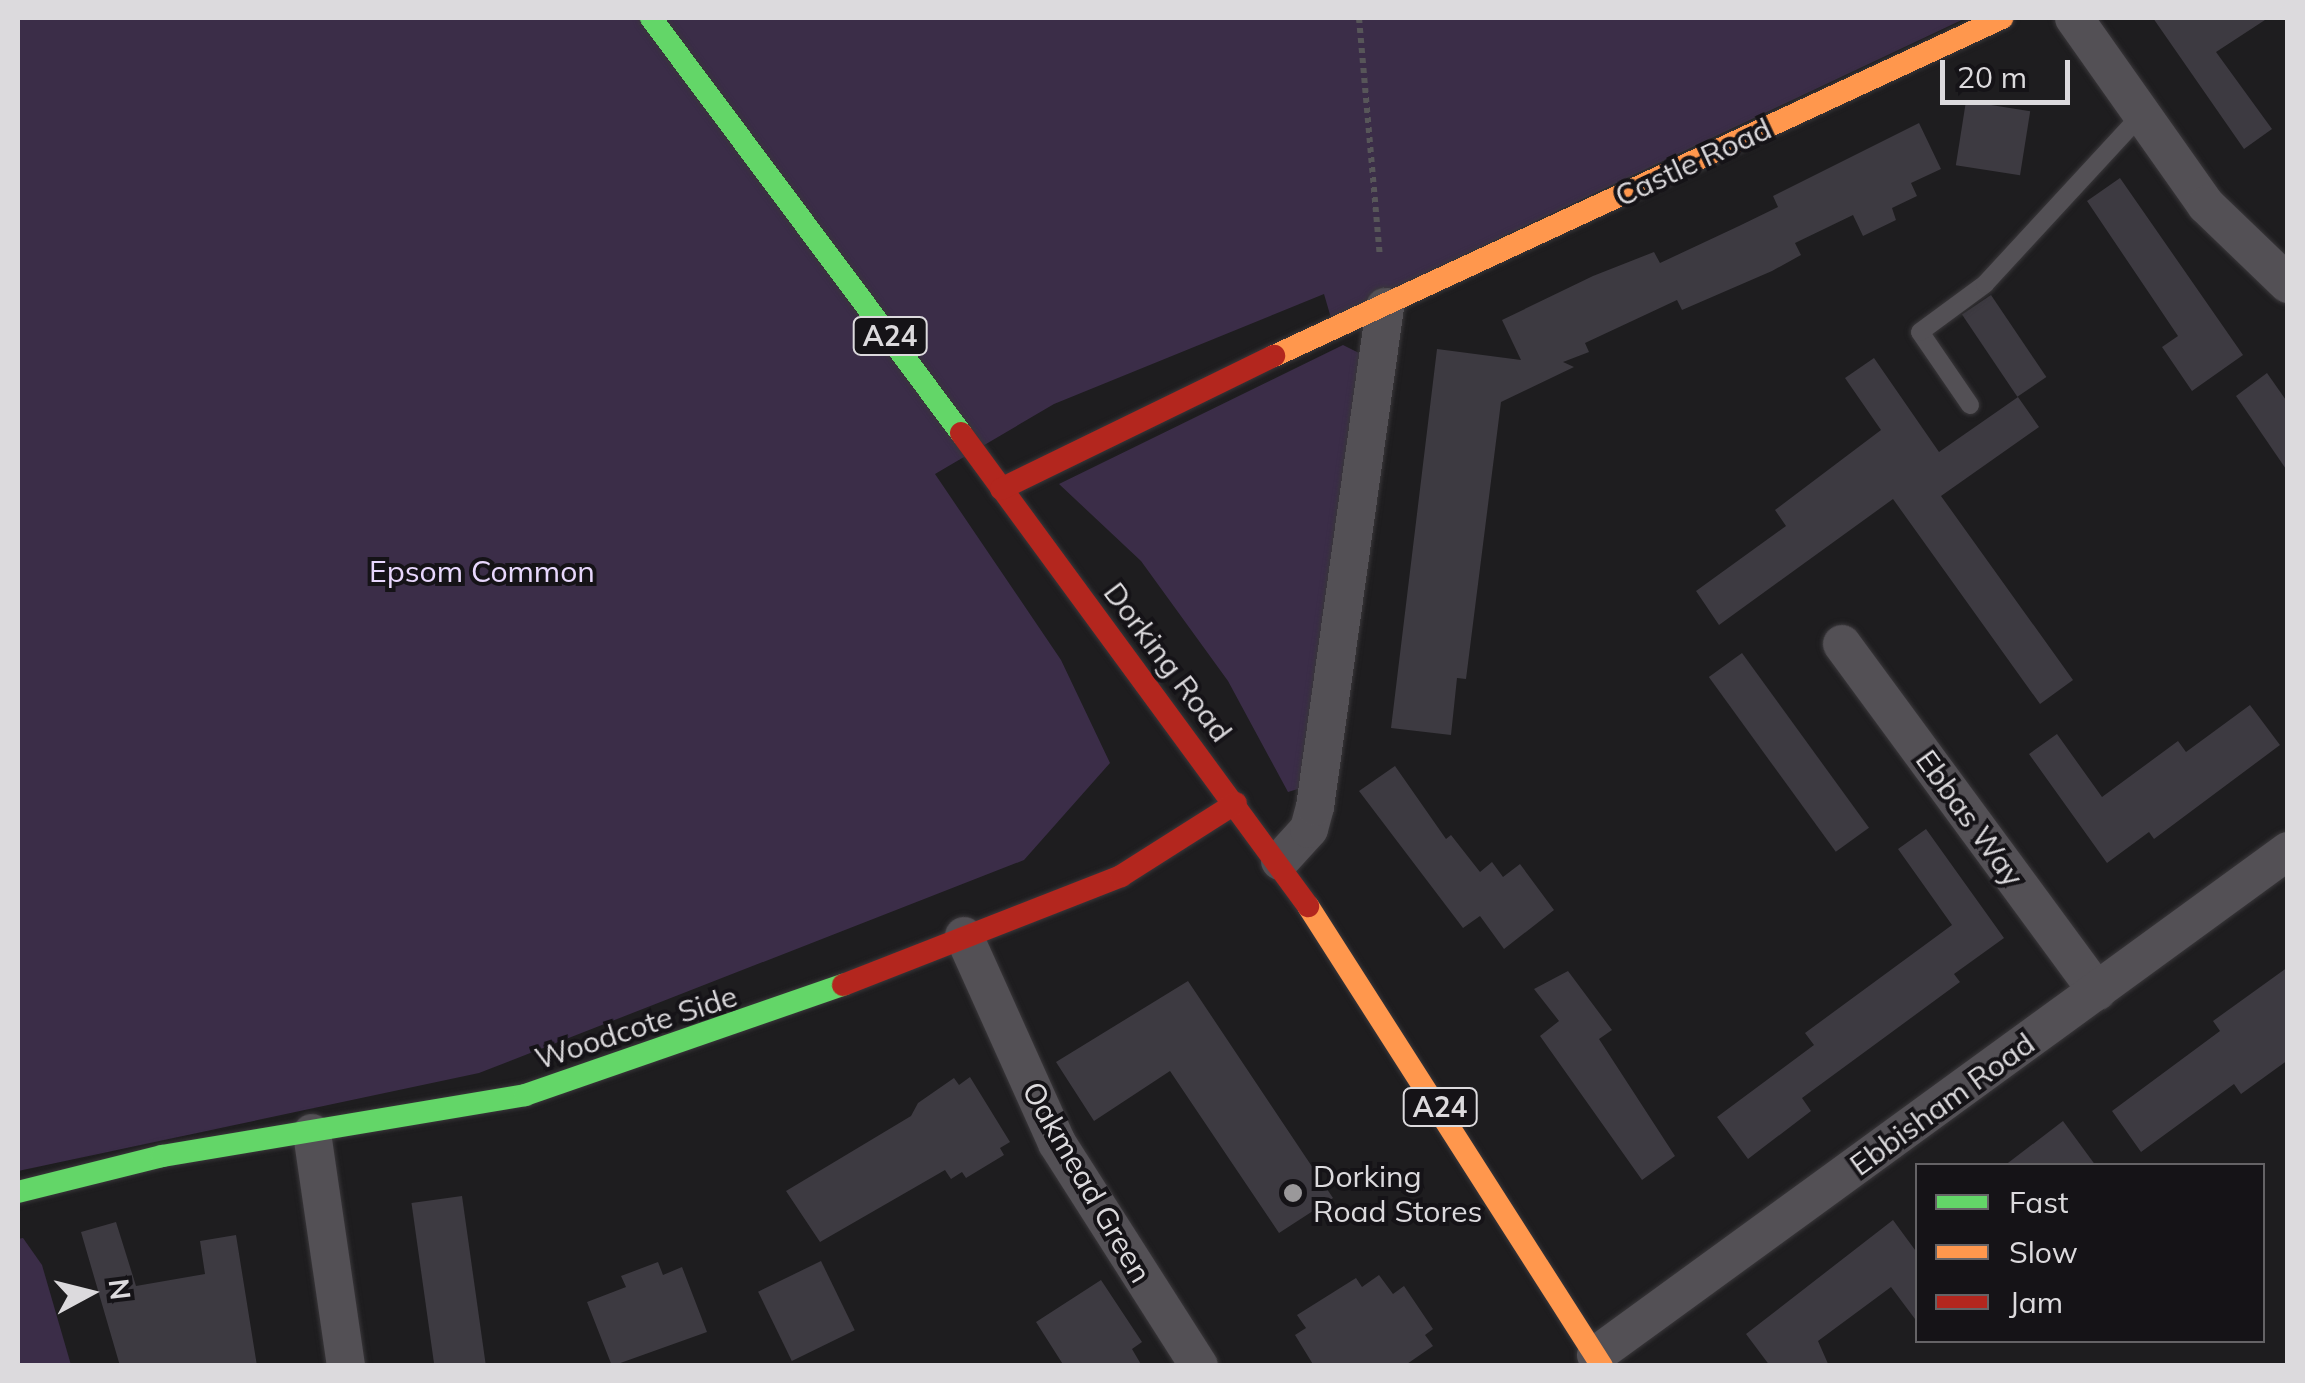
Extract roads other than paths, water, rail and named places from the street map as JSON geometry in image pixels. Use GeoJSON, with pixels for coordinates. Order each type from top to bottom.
{"type":"FeatureCollection","features":[{"type":"Feature","properties":{"kind":"main road","name":"Dorking Road"},"geometry":{"type":"LineString","coordinates":[[651,18],[1280,861],[1599,1360]]}},
{"type":"Feature","properties":{"kind":"main road","name":"Castle Road"},"geometry":{"type":"LineString","coordinates":[[1001,489],[1038,466],[2002,18]]}},
{"type":"Feature","properties":{"kind":"main road","name":"Woodcote Side"},"geometry":{"type":"LineString","coordinates":[[18,1192],[162,1156],[525,1095],[728,1030],[1121,876],[1236,803]]}},
{"type":"Feature","properties":{"kind":"street"},"geometry":{"type":"LineString","coordinates":[[2074,18],[2206,205],[2288,284]]}},
{"type":"Feature","properties":{"kind":"street"},"geometry":{"type":"LineString","coordinates":[[1280,861],[1308,830],[1315,806],[1385,307]]}},
{"type":"Feature","properties":{"kind":"street","name":"Ebbas Way"},"geometry":{"type":"LineString","coordinates":[[1842,644],[2097,991]]}},
{"type":"Feature","properties":{"kind":"street","name":"Ebbisham Road"},"geometry":{"type":"LineString","coordinates":[[1599,1360],[2288,851]]}},
{"type":"Feature","properties":{"kind":"street","name":"Oakmead Green"},"geometry":{"type":"LineString","coordinates":[[964,936],[1048,1126],[1199,1366]]}},
{"type":"Feature","properties":{"kind":"street"},"geometry":{"type":"LineString","coordinates":[[312,1132],[346,1366]]}},
{"type":"Feature","properties":{"kind":"lane"},"geometry":{"type":"LineString","coordinates":[[1970,405],[1920,332],[1985,284],[2142,114]]}},
{"type":"Feature","properties":{"kind":"place","name":"Dorking Road Stores"},"geometry":{"type":"Point","coordinates":[1293,1193]}},
{"type":"Feature","properties":{"kind":"park label","name":"Epsom Common"},"geometry":{"type":"Point","coordinates":[482,571]}}]}
